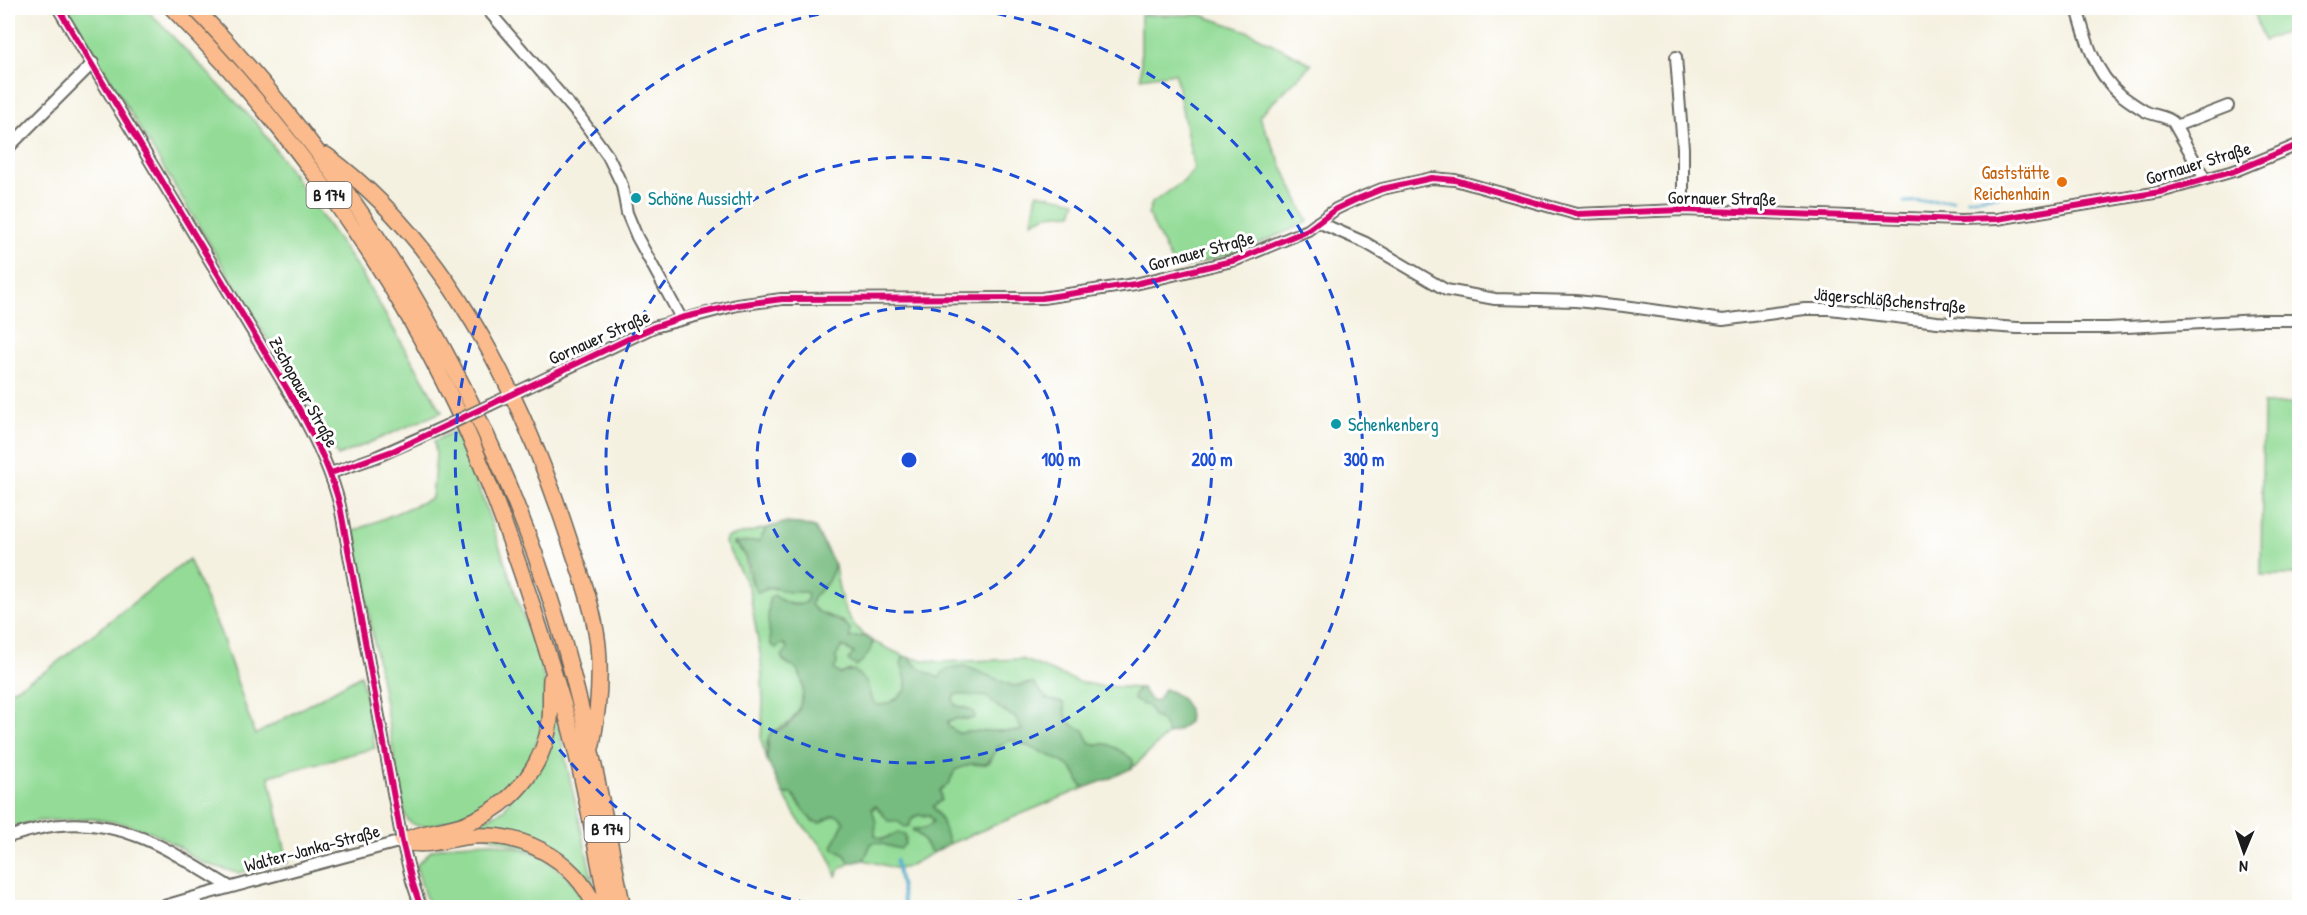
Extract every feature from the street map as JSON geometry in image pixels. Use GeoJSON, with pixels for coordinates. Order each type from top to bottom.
{"type":"FeatureCollection","features":[{"type":"Feature","properties":{"kind":"highway","name":"B 174"},"geometry":{"type":"LineString","coordinates":[[172,8],[229,68],[292,144],[354,231],[406,315],[465,427],[516,560],[568,725],[608,908]]}},
{"type":"Feature","properties":{"kind":"highway","name":"B 174"},"geometry":{"type":"LineString","coordinates":[[195,8],[255,73],[314,146],[359,209],[417,300],[490,443],[543,577],[569,663],[591,751],[623,908]]}},
{"type":"Feature","properties":{"kind":"highway"},"geometry":{"type":"LineString","coordinates":[[314,146],[342,166],[408,231],[457,298],[513,394],[562,518],[595,629],[599,676],[597,720],[591,751]]}},
{"type":"Feature","properties":{"kind":"highway"},"geometry":{"type":"LineString","coordinates":[[402,841],[417,834],[453,828],[475,820],[493,811],[518,789],[536,765],[546,739],[550,712],[551,670]]}},
{"type":"Feature","properties":{"kind":"highway"},"geometry":{"type":"LineString","coordinates":[[402,841],[417,846],[479,836],[519,840],[545,851],[564,865],[581,881],[596,908]]}},
{"type":"Feature","properties":{"kind":"street","name":"Zschopauer Straße"},"geometry":{"type":"LineString","coordinates":[[58,8],[298,407],[331,473],[340,506],[402,841],[412,881],[422,908]]}},
{"type":"Feature","properties":{"kind":"street"},"geometry":{"type":"LineString","coordinates":[[486,8],[580,117],[608,156],[622,185],[627,213],[637,237],[681,318]]}},
{"type":"Feature","properties":{"kind":"street"},"geometry":{"type":"LineString","coordinates":[[2077,8],[2093,57],[2107,81],[2129,100],[2152,115],[2169,119],[2176,126],[2205,179]]}},
{"type":"Feature","properties":{"kind":"street","name":"Gornauer Straße"},"geometry":{"type":"LineString","coordinates":[[1676,57],[1683,148],[1683,210]]}},
{"type":"Feature","properties":{"kind":"street"},"geometry":{"type":"LineString","coordinates":[[8,148],[93,63]]}},
{"type":"Feature","properties":{"kind":"street"},"geometry":{"type":"LineString","coordinates":[[2176,126],[2228,106]]}},
{"type":"Feature","properties":{"kind":"street","name":"Gornauer Straße"},"geometry":{"type":"LineString","coordinates":[[331,473],[376,458],[644,332],[681,318],[737,305],[782,299],[1042,298],[1112,288],[1236,260],[1300,234],[1336,210],[1373,193],[1432,178],[1455,180],[1576,214],[1683,210],[1928,219],[1998,219],[2160,192],[2237,170],[2300,144]]}},
{"type":"Feature","properties":{"kind":"street","name":"Jägerschlößchenstraße"},"geometry":{"type":"LineString","coordinates":[[1318,222],[1366,243],[1446,290],[1495,298],[1614,305],[1723,320],[1804,309],[1830,309],[1937,322],[2018,328],[2108,328],[2300,320]]}},
{"type":"Feature","properties":{"kind":"street","name":"Walter-Janka-Straße"},"geometry":{"type":"LineString","coordinates":[[8,837],[68,824],[89,824],[125,830],[162,847],[230,887]]}},
{"type":"Feature","properties":{"kind":"street","name":"Walter-Janka-Straße"},"geometry":{"type":"LineString","coordinates":[[158,908],[196,902],[230,887],[402,841]]}},
{"type":"Feature","properties":{"kind":"green space"},"geometry":{"type":"Polygon","coordinates":[[[67,8],[145,8],[259,126],[361,273],[442,412],[338,456],[67,8]]]}},
{"type":"Feature","properties":{"kind":"green space"},"geometry":{"type":"Polygon","coordinates":[[[2253,8],[2299,8],[2299,26],[2264,41],[2253,8]]]}},
{"type":"Feature","properties":{"kind":"green space"},"geometry":{"type":"Polygon","coordinates":[[[1141,15],[1201,15],[1247,31],[1312,64],[1259,116],[1308,222],[1244,250],[1183,268],[1172,263],[1148,214],[1152,203],[1184,181],[1194,169],[1175,73],[1141,78],[1141,15]]]}},
{"type":"Feature","properties":{"kind":"green space"},"geometry":{"type":"Polygon","coordinates":[[[1037,193],[1076,201],[1072,213],[1047,215],[1032,222],[1037,193]]]}},
{"type":"Feature","properties":{"kind":"green space"},"geometry":{"type":"Polygon","coordinates":[[[2299,403],[2299,575],[2261,575],[2263,404],[2299,403]]]}},
{"type":"Feature","properties":{"kind":"green space"},"geometry":{"type":"Polygon","coordinates":[[[455,431],[482,497],[537,653],[543,675],[545,698],[543,719],[529,759],[505,791],[489,804],[471,814],[437,824],[419,826],[405,816],[354,531],[432,498],[436,455],[434,441],[455,431]]]}},
{"type":"Feature","properties":{"kind":"green space"},"geometry":{"type":"Polygon","coordinates":[[[784,523],[815,528],[835,565],[824,587],[815,596],[811,605],[819,612],[850,628],[850,638],[865,636],[872,641],[867,655],[856,666],[848,660],[854,653],[842,646],[836,657],[837,664],[834,669],[840,674],[854,670],[867,683],[871,699],[877,705],[890,703],[906,690],[906,679],[901,663],[904,656],[939,678],[944,671],[965,666],[1013,686],[1033,683],[1047,699],[1064,703],[1069,721],[1084,730],[1090,743],[1106,744],[1120,750],[1133,760],[1132,768],[1084,788],[1073,770],[1066,765],[1042,752],[1010,740],[998,747],[987,764],[970,764],[955,770],[949,783],[940,790],[941,800],[933,807],[941,819],[949,844],[933,853],[920,836],[913,831],[913,829],[929,826],[933,821],[929,815],[916,816],[909,826],[905,827],[897,821],[888,821],[876,806],[872,808],[876,823],[875,835],[882,840],[896,833],[905,834],[905,844],[900,849],[875,842],[871,844],[864,860],[850,863],[845,855],[834,849],[833,845],[844,822],[840,817],[834,815],[820,823],[812,821],[792,794],[783,794],[767,760],[769,735],[791,723],[799,710],[803,694],[802,678],[799,672],[781,657],[787,650],[786,645],[782,644],[776,648],[771,645],[768,621],[769,599],[775,595],[786,603],[799,605],[807,601],[808,594],[771,587],[757,592],[744,553],[733,543],[759,541],[767,528],[784,523]],[[956,694],[953,699],[955,705],[970,710],[975,718],[951,720],[948,721],[948,726],[958,733],[1022,731],[1017,719],[987,697],[956,694]]]}},
{"type":"Feature","properties":{"kind":"green space"},"geometry":{"type":"Polygon","coordinates":[[[767,528],[759,541],[747,544],[734,542],[733,544],[742,551],[751,582],[760,592],[776,589],[806,592],[808,597],[804,604],[792,604],[778,599],[782,644],[786,645],[787,649],[783,661],[797,669],[803,687],[800,706],[796,714],[783,727],[774,730],[767,742],[767,760],[761,740],[763,702],[761,659],[749,588],[725,543],[729,537],[767,528]]]}},
{"type":"Feature","properties":{"kind":"green space"},"geometry":{"type":"Polygon","coordinates":[[[189,559],[221,634],[255,735],[361,675],[375,748],[269,776],[288,863],[238,873],[200,862],[154,833],[125,824],[94,819],[38,821],[8,828],[8,692],[46,671],[189,559]]]}},
{"type":"Feature","properties":{"kind":"green space"},"geometry":{"type":"Polygon","coordinates":[[[835,565],[840,595],[846,613],[865,636],[850,638],[844,622],[817,611],[811,605],[815,596],[827,582],[835,565]]]}},
{"type":"Feature","properties":{"kind":"green space"},"geometry":{"type":"Polygon","coordinates":[[[872,641],[904,656],[902,665],[906,690],[890,703],[881,706],[873,702],[865,685],[850,670],[840,674],[834,669],[837,662],[836,657],[842,646],[854,654],[848,659],[873,644],[872,641]]]}},
{"type":"Feature","properties":{"kind":"green space"},"geometry":{"type":"Polygon","coordinates":[[[910,658],[940,662],[1022,659],[1079,682],[1100,686],[1138,688],[1134,694],[1149,707],[1153,716],[1162,720],[1168,734],[1132,768],[1133,763],[1116,749],[1105,744],[1090,743],[1086,734],[1076,729],[1070,722],[1064,703],[1047,699],[1037,687],[1029,683],[1013,686],[964,666],[939,678],[919,668],[910,658]]]}},
{"type":"Feature","properties":{"kind":"green space"},"geometry":{"type":"Polygon","coordinates":[[[1138,688],[1142,688],[1154,702],[1158,700],[1164,689],[1175,694],[1186,705],[1188,722],[1180,729],[1168,734],[1162,721],[1153,716],[1149,707],[1133,698],[1138,688]]]}},
{"type":"Feature","properties":{"kind":"green space"},"geometry":{"type":"Polygon","coordinates":[[[956,694],[987,696],[998,707],[1017,719],[1022,731],[958,733],[948,726],[948,721],[959,718],[969,720],[975,715],[967,708],[955,705],[953,698],[956,694]]]}},
{"type":"Feature","properties":{"kind":"green space"},"geometry":{"type":"Polygon","coordinates":[[[556,716],[595,891],[577,868],[466,828],[504,810],[556,716]]]}},
{"type":"Feature","properties":{"kind":"green space"},"geometry":{"type":"Polygon","coordinates":[[[1010,739],[1066,765],[1073,770],[1084,788],[949,844],[938,814],[933,807],[941,800],[940,790],[949,783],[955,770],[970,764],[983,765],[990,762],[998,747],[1010,739]]]}},
{"type":"Feature","properties":{"kind":"green space"},"geometry":{"type":"Polygon","coordinates":[[[783,794],[792,794],[812,821],[820,823],[835,815],[844,822],[833,845],[834,849],[845,855],[850,863],[841,868],[836,876],[830,858],[800,822],[783,794]]]}},
{"type":"Feature","properties":{"kind":"green space"},"geometry":{"type":"Polygon","coordinates":[[[876,806],[894,820],[910,822],[916,815],[932,817],[933,821],[929,826],[913,831],[920,836],[933,853],[907,867],[898,869],[864,860],[871,844],[875,842],[896,848],[905,844],[906,837],[896,833],[888,838],[878,838],[875,835],[872,810],[876,806]]]}},
{"type":"Feature","properties":{"kind":"green space"},"geometry":{"type":"Polygon","coordinates":[[[491,842],[538,854],[567,876],[592,907],[430,907],[416,866],[432,850],[456,844],[491,842]]]}},
{"type":"Feature","properties":{"kind":"waterway"},"geometry":{"type":"LineString","coordinates":[[1967,199],[2019,193]]}},
{"type":"Feature","properties":{"kind":"waterway"},"geometry":{"type":"LineString","coordinates":[[1904,202],[1953,200]]}},
{"type":"Feature","properties":{"kind":"waterway"},"geometry":{"type":"LineString","coordinates":[[896,860],[905,908]]}},
{"type":"Feature","properties":{"kind":"cycle path"},"geometry":{"type":"LineString","coordinates":[[58,8],[298,407],[328,467],[340,506],[402,841],[421,908]]}},
{"type":"Feature","properties":{"kind":"cycle path"},"geometry":{"type":"LineString","coordinates":[[331,473],[395,450],[654,327],[681,318],[737,305],[782,299],[1042,298],[1135,284],[1236,260],[1308,230],[1336,209],[1355,200],[1382,189],[1432,178],[1455,180],[1576,214],[1683,210],[1961,220],[1997,219],[2160,192],[2237,170],[2300,144]]}},
{"type":"Feature","properties":{"kind":"place","name":"Gaststätte Reichenhain"},"geometry":{"type":"Point","coordinates":[2062,182]}},
{"type":"Feature","properties":{"kind":"place","name":"Schöne Aussicht"},"geometry":{"type":"Point","coordinates":[636,198]}},
{"type":"Feature","properties":{"kind":"place","name":"Schenkenberg"},"geometry":{"type":"Point","coordinates":[1336,424]}}]}
